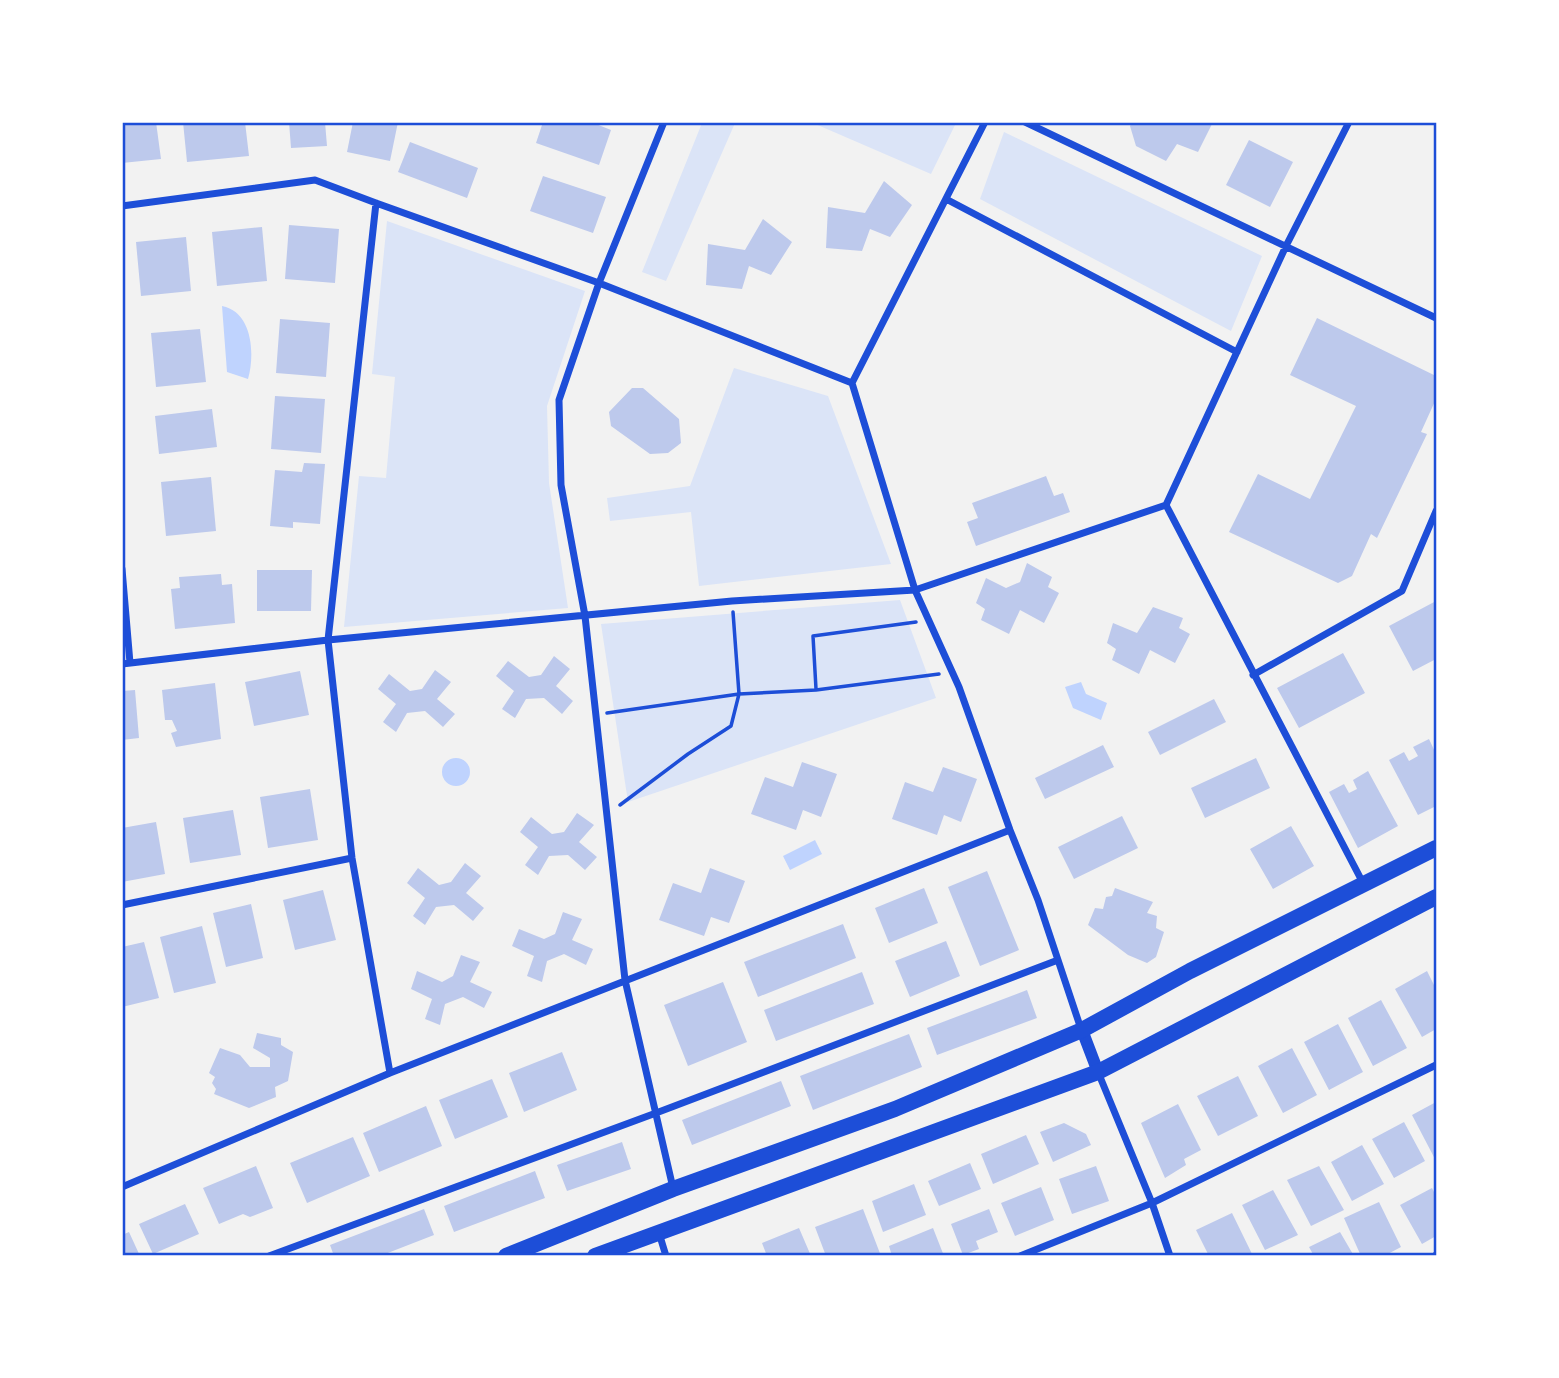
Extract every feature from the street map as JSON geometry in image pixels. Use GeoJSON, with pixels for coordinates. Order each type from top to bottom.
{"type":"FeatureCollection","features":[{"type":"Feature","properties":{"kind":"main road"},"geometry":{"type":"LineString","coordinates":[[506,1255],[673,1189],[895,1109],[1082,1030],[1190,971],[1437,848]]}},
{"type":"Feature","properties":{"kind":"main road"},"geometry":{"type":"LineString","coordinates":[[595,1255],[1098,1072],[1437,897]]}},
{"type":"Feature","properties":{"kind":"street"},"geometry":{"type":"LineString","coordinates":[[664,122],[599,283],[559,400],[561,485],[585,616],[625,979],[673,1189]]}},
{"type":"Feature","properties":{"kind":"street"},"geometry":{"type":"LineString","coordinates":[[985,122],[852,383],[915,590],[952,672],[1038,900],[1082,1030],[1152,1203],[1170,1255]]}},
{"type":"Feature","properties":{"kind":"street"},"geometry":{"type":"LineString","coordinates":[[1026,122],[1437,318]]}},
{"type":"Feature","properties":{"kind":"street"},"geometry":{"type":"LineString","coordinates":[[122,569],[126,663],[328,640],[732,601],[915,590],[1166,505],[1286,246],[1349,122]]}},
{"type":"Feature","properties":{"kind":"street"},"geometry":{"type":"LineString","coordinates":[[122,206],[315,180],[599,283],[852,383]]}},
{"type":"Feature","properties":{"kind":"street"},"geometry":{"type":"LineString","coordinates":[[946,199],[1237,352]]}},
{"type":"Feature","properties":{"kind":"street"},"geometry":{"type":"LineString","coordinates":[[376,203],[328,640],[352,858],[390,1073]]}},
{"type":"Feature","properties":{"kind":"street"},"geometry":{"type":"LineString","coordinates":[[1166,505],[1364,884]]}},
{"type":"Feature","properties":{"kind":"street"},"geometry":{"type":"LineString","coordinates":[[1253,675],[1402,591],[1437,511]]}},
{"type":"Feature","properties":{"kind":"street"},"geometry":{"type":"LineString","coordinates":[[122,1187],[390,1073],[1010,830]]}},
{"type":"Feature","properties":{"kind":"street"},"geometry":{"type":"LineString","coordinates":[[122,905],[352,858]]}},
{"type":"Feature","properties":{"kind":"street"},"geometry":{"type":"LineString","coordinates":[[269,1255],[656,1113],[1058,960]]}},
{"type":"Feature","properties":{"kind":"street"},"geometry":{"type":"LineString","coordinates":[[1020,1255],[1152,1203],[1437,1065]]}},
{"type":"Feature","properties":{"kind":"street"},"geometry":{"type":"LineString","coordinates":[[659,1233],[666,1255]]}},
{"type":"Feature","properties":{"kind":"path"},"geometry":{"type":"LineString","coordinates":[[607,814],[697,747],[731,726],[739,694],[732,601]]}},
{"type":"Feature","properties":{"kind":"path"},"geometry":{"type":"LineString","coordinates":[[816,690],[813,636],[928,620]]}},
{"type":"Feature","properties":{"kind":"path"},"geometry":{"type":"LineString","coordinates":[[597,714],[739,694],[816,690],[952,672]]}},
{"type":"Feature","properties":{"kind":"shaded area"},"geometry":{"type":"Polygon","coordinates":[[[956,122],[931,174],[813,123],[956,122]]]}},
{"type":"Feature","properties":{"kind":"shaded area"},"geometry":{"type":"Polygon","coordinates":[[[702,123],[735,123],[666,281],[642,272],[702,123]]]}},
{"type":"Feature","properties":{"kind":"shaded area"},"geometry":{"type":"Polygon","coordinates":[[[1004,132],[1262,256],[1231,331],[980,199],[1004,132]]]}},
{"type":"Feature","properties":{"kind":"shaded area"},"geometry":{"type":"Polygon","coordinates":[[[387,221],[585,291],[547,406],[549,483],[568,608],[344,627],[359,476],[386,478],[395,377],[372,374],[387,221]]]}},
{"type":"Feature","properties":{"kind":"shaded area"},"geometry":{"type":"Polygon","coordinates":[[[734,368],[828,396],[891,564],[699,586],[691,512],[610,521],[607,498],[690,486],[734,368]]]}},
{"type":"Feature","properties":{"kind":"shaded area"},"geometry":{"type":"Polygon","coordinates":[[[900,600],[936,698],[628,802],[601,624],[900,600]]]}},
{"type":"Feature","properties":{"kind":"water"},"geometry":{"type":"Polygon","coordinates":[[[222,306],[232,310],[246,325],[251,347],[248,379],[227,372],[222,306]]]}},
{"type":"Feature","properties":{"kind":"water"},"geometry":{"type":"Polygon","coordinates":[[[1081,682],[1086,694],[1107,703],[1101,720],[1073,708],[1065,687],[1081,682]]]}},
{"type":"Feature","properties":{"kind":"water"},"geometry":{"type":"Polygon","coordinates":[[[456,758],[466,762],[470,772],[466,782],[456,786],[446,782],[442,772],[446,762],[456,758]]]}},
{"type":"Feature","properties":{"kind":"water"},"geometry":{"type":"Polygon","coordinates":[[[815,840],[822,854],[790,870],[783,856],[815,840]]]}},
{"type":"Feature","properties":{"kind":"building"},"geometry":{"type":"Polygon","coordinates":[[[122,122],[156,122],[161,159],[122,163],[122,122]]]}},
{"type":"Feature","properties":{"kind":"building"},"geometry":{"type":"Polygon","coordinates":[[[183,122],[245,122],[249,156],[187,162],[183,122]]]}},
{"type":"Feature","properties":{"kind":"building"},"geometry":{"type":"Polygon","coordinates":[[[289,122],[325,122],[327,146],[291,148],[289,122]]]}},
{"type":"Feature","properties":{"kind":"building"},"geometry":{"type":"Polygon","coordinates":[[[353,122],[398,122],[390,161],[347,152],[353,122]]]}},
{"type":"Feature","properties":{"kind":"building"},"geometry":{"type":"Polygon","coordinates":[[[543,122],[591,122],[611,130],[599,165],[536,143],[543,122]]]}},
{"type":"Feature","properties":{"kind":"building"},"geometry":{"type":"Polygon","coordinates":[[[1132,122],[1213,122],[1198,152],[1177,144],[1166,161],[1136,146],[1130,126],[1132,122]]]}},
{"type":"Feature","properties":{"kind":"building"},"geometry":{"type":"Polygon","coordinates":[[[1249,140],[1293,162],[1270,207],[1226,185],[1249,140]]]}},
{"type":"Feature","properties":{"kind":"building"},"geometry":{"type":"Polygon","coordinates":[[[410,142],[478,168],[467,198],[398,172],[410,142]]]}},
{"type":"Feature","properties":{"kind":"building"},"geometry":{"type":"Polygon","coordinates":[[[543,176],[606,197],[593,233],[530,211],[543,176]]]}},
{"type":"Feature","properties":{"kind":"building"},"geometry":{"type":"Polygon","coordinates":[[[884,181],[912,205],[890,237],[870,229],[862,251],[826,248],[828,207],[865,213],[884,181]]]}},
{"type":"Feature","properties":{"kind":"building"},"geometry":{"type":"Polygon","coordinates":[[[763,219],[792,242],[771,275],[749,266],[742,289],[706,285],[708,244],[745,250],[763,219]]]}},
{"type":"Feature","properties":{"kind":"building"},"geometry":{"type":"Polygon","coordinates":[[[289,225],[339,229],[335,283],[285,279],[289,225]]]}},
{"type":"Feature","properties":{"kind":"building"},"geometry":{"type":"Polygon","coordinates":[[[262,227],[267,281],[217,286],[212,232],[262,227]]]}},
{"type":"Feature","properties":{"kind":"building"},"geometry":{"type":"Polygon","coordinates":[[[186,237],[191,291],[141,296],[136,242],[186,237]]]}},
{"type":"Feature","properties":{"kind":"building"},"geometry":{"type":"Polygon","coordinates":[[[1317,318],[1436,376],[1436,399],[1421,432],[1427,434],[1377,538],[1371,534],[1352,576],[1338,583],[1229,532],[1258,474],[1310,499],[1356,406],[1290,375],[1317,318]]]}},
{"type":"Feature","properties":{"kind":"building"},"geometry":{"type":"Polygon","coordinates":[[[280,319],[330,323],[326,377],[276,373],[280,319]]]}},
{"type":"Feature","properties":{"kind":"building"},"geometry":{"type":"Polygon","coordinates":[[[200,329],[206,382],[156,387],[151,333],[200,329]]]}},
{"type":"Feature","properties":{"kind":"building"},"geometry":{"type":"Polygon","coordinates":[[[632,388],[643,388],[679,419],[681,443],[668,453],[650,454],[611,426],[609,412],[632,388]]]}},
{"type":"Feature","properties":{"kind":"building"},"geometry":{"type":"Polygon","coordinates":[[[275,396],[325,399],[321,453],[271,449],[275,396]]]}},
{"type":"Feature","properties":{"kind":"building"},"geometry":{"type":"Polygon","coordinates":[[[212,409],[217,447],[159,454],[155,416],[212,409]]]}},
{"type":"Feature","properties":{"kind":"building"},"geometry":{"type":"Polygon","coordinates":[[[304,463],[325,464],[320,524],[293,522],[293,528],[270,526],[275,470],[302,472],[304,463]]]}},
{"type":"Feature","properties":{"kind":"building"},"geometry":{"type":"Polygon","coordinates":[[[1046,476],[1054,496],[1063,493],[1070,512],[976,546],[967,522],[978,518],[972,503],[1046,476]]]}},
{"type":"Feature","properties":{"kind":"building"},"geometry":{"type":"Polygon","coordinates":[[[211,477],[216,531],[166,536],[161,482],[211,477]]]}},
{"type":"Feature","properties":{"kind":"building"},"geometry":{"type":"Polygon","coordinates":[[[1027,563],[1052,577],[1048,587],[1059,593],[1044,623],[1020,610],[1009,634],[981,620],[985,609],[976,603],[986,578],[1006,588],[1020,582],[1027,563]]]}},
{"type":"Feature","properties":{"kind":"building"},"geometry":{"type":"Polygon","coordinates":[[[257,570],[312,570],[311,611],[257,611],[257,570]]]}},
{"type":"Feature","properties":{"kind":"building"},"geometry":{"type":"Polygon","coordinates":[[[221,574],[222,585],[232,584],[235,623],[175,629],[171,589],[180,588],[179,577],[221,574]]]}},
{"type":"Feature","properties":{"kind":"building"},"geometry":{"type":"Polygon","coordinates":[[[1436,601],[1436,659],[1413,671],[1389,626],[1436,601]]]}},
{"type":"Feature","properties":{"kind":"building"},"geometry":{"type":"Polygon","coordinates":[[[1153,607],[1183,618],[1179,628],[1190,634],[1175,663],[1150,650],[1139,674],[1112,660],[1116,649],[1107,643],[1113,623],[1137,633],[1153,607]]]}},
{"type":"Feature","properties":{"kind":"building"},"geometry":{"type":"Polygon","coordinates":[[[1343,653],[1365,693],[1299,728],[1277,688],[1343,653]]]}},
{"type":"Feature","properties":{"kind":"building"},"geometry":{"type":"Polygon","coordinates":[[[554,656],[570,669],[556,686],[573,701],[562,714],[544,698],[526,699],[515,718],[502,709],[514,691],[496,676],[508,661],[529,677],[541,675],[554,656]]]}},
{"type":"Feature","properties":{"kind":"building"},"geometry":{"type":"Polygon","coordinates":[[[435,670],[451,682],[437,699],[455,714],[443,727],[425,711],[407,713],[396,732],[383,722],[396,704],[378,689],[389,674],[410,691],[422,689],[435,670]]]}},
{"type":"Feature","properties":{"kind":"building"},"geometry":{"type":"Polygon","coordinates":[[[300,671],[309,715],[254,726],[245,682],[300,671]]]}},
{"type":"Feature","properties":{"kind":"building"},"geometry":{"type":"Polygon","coordinates":[[[215,683],[221,739],[176,747],[171,733],[177,731],[172,720],[165,720],[162,690],[215,683]]]}},
{"type":"Feature","properties":{"kind":"building"},"geometry":{"type":"Polygon","coordinates":[[[135,690],[139,738],[122,740],[122,691],[135,690]]]}},
{"type":"Feature","properties":{"kind":"building"},"geometry":{"type":"Polygon","coordinates":[[[1214,699],[1226,722],[1160,755],[1148,732],[1214,699]]]}},
{"type":"Feature","properties":{"kind":"building"},"geometry":{"type":"Polygon","coordinates":[[[1429,739],[1436,754],[1436,806],[1418,815],[1389,760],[1404,752],[1409,761],[1418,756],[1413,747],[1429,739]]]}},
{"type":"Feature","properties":{"kind":"building"},"geometry":{"type":"Polygon","coordinates":[[[1103,745],[1114,767],[1045,799],[1035,778],[1103,745]]]}},
{"type":"Feature","properties":{"kind":"building"},"geometry":{"type":"Polygon","coordinates":[[[1256,758],[1270,788],[1205,818],[1191,788],[1256,758]]]}},
{"type":"Feature","properties":{"kind":"building"},"geometry":{"type":"Polygon","coordinates":[[[802,762],[837,774],[821,817],[803,810],[796,830],[751,814],[765,777],[793,787],[802,762]]]}},
{"type":"Feature","properties":{"kind":"building"},"geometry":{"type":"Polygon","coordinates":[[[943,767],[977,779],[961,822],[944,815],[937,835],[892,819],[905,782],[933,792],[943,767]]]}},
{"type":"Feature","properties":{"kind":"building"},"geometry":{"type":"Polygon","coordinates":[[[1368,771],[1398,826],[1358,848],[1329,792],[1344,784],[1349,793],[1357,789],[1353,780],[1368,771]]]}},
{"type":"Feature","properties":{"kind":"building"},"geometry":{"type":"Polygon","coordinates":[[[310,789],[318,840],[268,848],[260,797],[310,789]]]}},
{"type":"Feature","properties":{"kind":"building"},"geometry":{"type":"Polygon","coordinates":[[[233,810],[241,855],[190,863],[183,818],[233,810]]]}},
{"type":"Feature","properties":{"kind":"building"},"geometry":{"type":"Polygon","coordinates":[[[577,813],[594,825],[579,842],[597,857],[585,870],[568,855],[549,856],[538,875],[525,865],[538,847],[520,832],[531,817],[552,834],[564,832],[577,813]]]}},
{"type":"Feature","properties":{"kind":"building"},"geometry":{"type":"Polygon","coordinates":[[[1122,816],[1138,848],[1074,879],[1058,847],[1122,816]]]}},
{"type":"Feature","properties":{"kind":"building"},"geometry":{"type":"Polygon","coordinates":[[[156,822],[165,874],[122,882],[122,828],[156,822]]]}},
{"type":"Feature","properties":{"kind":"building"},"geometry":{"type":"Polygon","coordinates":[[[1291,826],[1314,866],[1273,889],[1250,849],[1291,826]]]}},
{"type":"Feature","properties":{"kind":"building"},"geometry":{"type":"Polygon","coordinates":[[[465,863],[481,876],[466,893],[484,908],[473,921],[454,905],[436,907],[425,925],[413,916],[425,898],[407,883],[418,868],[439,885],[451,882],[465,863]]]}},
{"type":"Feature","properties":{"kind":"building"},"geometry":{"type":"Polygon","coordinates":[[[710,868],[745,881],[729,923],[711,917],[704,936],[659,920],[673,883],[701,893],[710,868]]]}},
{"type":"Feature","properties":{"kind":"building"},"geometry":{"type":"Polygon","coordinates":[[[987,871],[1019,950],[980,966],[948,887],[987,871]]]}},
{"type":"Feature","properties":{"kind":"building"},"geometry":{"type":"Polygon","coordinates":[[[924,888],[938,923],[889,943],[875,908],[924,888]]]}},
{"type":"Feature","properties":{"kind":"building"},"geometry":{"type":"Polygon","coordinates":[[[1115,888],[1153,902],[1147,913],[1157,916],[1156,928],[1164,932],[1156,957],[1147,963],[1128,955],[1088,925],[1095,908],[1103,909],[1106,897],[1112,896],[1115,888]]]}},
{"type":"Feature","properties":{"kind":"building"},"geometry":{"type":"Polygon","coordinates":[[[323,890],[336,940],[295,950],[283,900],[323,890]]]}},
{"type":"Feature","properties":{"kind":"building"},"geometry":{"type":"Polygon","coordinates":[[[251,904],[263,958],[226,967],[213,913],[251,904]]]}},
{"type":"Feature","properties":{"kind":"building"},"geometry":{"type":"Polygon","coordinates":[[[563,912],[582,919],[572,940],[593,949],[586,965],[564,954],[547,961],[542,982],[527,976],[534,956],[512,946],[519,929],[544,939],[555,934],[563,912]]]}},
{"type":"Feature","properties":{"kind":"building"},"geometry":{"type":"Polygon","coordinates":[[[843,924],[856,958],[758,997],[744,962],[843,924]]]}},
{"type":"Feature","properties":{"kind":"building"},"geometry":{"type":"Polygon","coordinates":[[[202,926],[216,983],[174,993],[160,937],[202,926]]]}},
{"type":"Feature","properties":{"kind":"building"},"geometry":{"type":"Polygon","coordinates":[[[946,941],[960,976],[910,997],[895,961],[946,941]]]}},
{"type":"Feature","properties":{"kind":"building"},"geometry":{"type":"Polygon","coordinates":[[[144,942],[159,998],[122,1007],[122,947],[144,942]]]}},
{"type":"Feature","properties":{"kind":"building"},"geometry":{"type":"Polygon","coordinates":[[[461,955],[480,962],[470,982],[492,992],[484,1008],[463,997],[445,1004],[440,1025],[425,1019],[432,999],[411,989],[417,971],[442,982],[453,976],[461,955]]]}},
{"type":"Feature","properties":{"kind":"building"},"geometry":{"type":"Polygon","coordinates":[[[1427,971],[1436,989],[1436,1029],[1422,1037],[1395,989],[1427,971]]]}},
{"type":"Feature","properties":{"kind":"building"},"geometry":{"type":"Polygon","coordinates":[[[862,972],[874,1004],[776,1041],[764,1010],[862,972]]]}},
{"type":"Feature","properties":{"kind":"building"},"geometry":{"type":"Polygon","coordinates":[[[723,982],[747,1042],[688,1066],[664,1005],[723,982]]]}},
{"type":"Feature","properties":{"kind":"building"},"geometry":{"type":"Polygon","coordinates":[[[1027,990],[1037,1018],[937,1055],[927,1028],[1027,990]]]}},
{"type":"Feature","properties":{"kind":"building"},"geometry":{"type":"Polygon","coordinates":[[[1381,1000],[1407,1048],[1373,1066],[1348,1018],[1381,1000]]]}},
{"type":"Feature","properties":{"kind":"building"},"geometry":{"type":"Polygon","coordinates":[[[1338,1024],[1363,1072],[1329,1090],[1304,1042],[1338,1024]]]}},
{"type":"Feature","properties":{"kind":"building"},"geometry":{"type":"Polygon","coordinates":[[[257,1033],[281,1038],[281,1045],[293,1052],[288,1081],[275,1087],[276,1097],[249,1108],[214,1094],[216,1089],[212,1083],[215,1077],[209,1073],[220,1048],[240,1055],[250,1067],[270,1067],[270,1058],[253,1048],[257,1033]]]}},
{"type":"Feature","properties":{"kind":"building"},"geometry":{"type":"Polygon","coordinates":[[[909,1034],[922,1067],[813,1110],[800,1076],[909,1034]]]}},
{"type":"Feature","properties":{"kind":"building"},"geometry":{"type":"Polygon","coordinates":[[[1292,1048],[1317,1095],[1283,1113],[1258,1066],[1292,1048]]]}},
{"type":"Feature","properties":{"kind":"building"},"geometry":{"type":"Polygon","coordinates":[[[562,1052],[577,1090],[524,1112],[509,1073],[562,1052]]]}},
{"type":"Feature","properties":{"kind":"building"},"geometry":{"type":"Polygon","coordinates":[[[1238,1076],[1258,1116],[1218,1136],[1197,1096],[1238,1076]]]}},
{"type":"Feature","properties":{"kind":"building"},"geometry":{"type":"Polygon","coordinates":[[[492,1079],[508,1117],[455,1139],[439,1100],[492,1079]]]}},
{"type":"Feature","properties":{"kind":"building"},"geometry":{"type":"Polygon","coordinates":[[[781,1081],[791,1106],[692,1145],[682,1120],[781,1081]]]}},
{"type":"Feature","properties":{"kind":"building"},"geometry":{"type":"Polygon","coordinates":[[[1436,1102],[1436,1161],[1412,1115],[1436,1102]]]}},
{"type":"Feature","properties":{"kind":"building"},"geometry":{"type":"Polygon","coordinates":[[[1178,1104],[1201,1150],[1184,1159],[1186,1165],[1165,1178],[1141,1123],[1178,1104]]]}},
{"type":"Feature","properties":{"kind":"building"},"geometry":{"type":"Polygon","coordinates":[[[426,1106],[442,1146],[379,1172],[363,1133],[426,1106]]]}},
{"type":"Feature","properties":{"kind":"building"},"geometry":{"type":"Polygon","coordinates":[[[1404,1122],[1425,1161],[1394,1178],[1372,1139],[1404,1122]]]}},
{"type":"Feature","properties":{"kind":"building"},"geometry":{"type":"Polygon","coordinates":[[[1064,1123],[1086,1134],[1091,1145],[1053,1162],[1040,1132],[1064,1123]]]}},
{"type":"Feature","properties":{"kind":"building"},"geometry":{"type":"Polygon","coordinates":[[[1026,1135],[1039,1164],[993,1184],[981,1154],[1026,1135]]]}},
{"type":"Feature","properties":{"kind":"building"},"geometry":{"type":"Polygon","coordinates":[[[353,1137],[370,1176],[307,1203],[290,1163],[353,1137]]]}},
{"type":"Feature","properties":{"kind":"building"},"geometry":{"type":"Polygon","coordinates":[[[622,1142],[631,1169],[567,1191],[557,1165],[622,1142]]]}},
{"type":"Feature","properties":{"kind":"building"},"geometry":{"type":"Polygon","coordinates":[[[1362,1145],[1384,1184],[1352,1201],[1331,1162],[1362,1145]]]}},
{"type":"Feature","properties":{"kind":"building"},"geometry":{"type":"Polygon","coordinates":[[[970,1163],[981,1189],[939,1206],[928,1181],[970,1163]]]}},
{"type":"Feature","properties":{"kind":"building"},"geometry":{"type":"Polygon","coordinates":[[[256,1166],[273,1208],[250,1217],[243,1214],[219,1224],[203,1188],[256,1166]]]}},
{"type":"Feature","properties":{"kind":"building"},"geometry":{"type":"Polygon","coordinates":[[[1096,1166],[1109,1201],[1072,1214],[1059,1179],[1096,1166]]]}},
{"type":"Feature","properties":{"kind":"building"},"geometry":{"type":"Polygon","coordinates":[[[1319,1166],[1344,1210],[1311,1226],[1287,1180],[1319,1166]]]}},
{"type":"Feature","properties":{"kind":"building"},"geometry":{"type":"Polygon","coordinates":[[[535,1171],[545,1198],[454,1232],[444,1206],[535,1171]]]}},
{"type":"Feature","properties":{"kind":"building"},"geometry":{"type":"Polygon","coordinates":[[[914,1184],[926,1215],[883,1232],[872,1201],[914,1184]]]}},
{"type":"Feature","properties":{"kind":"building"},"geometry":{"type":"Polygon","coordinates":[[[1041,1187],[1054,1220],[1015,1236],[1001,1203],[1041,1187]]]}},
{"type":"Feature","properties":{"kind":"building"},"geometry":{"type":"Polygon","coordinates":[[[1432,1188],[1436,1196],[1436,1236],[1422,1244],[1400,1205],[1432,1188]]]}},
{"type":"Feature","properties":{"kind":"building"},"geometry":{"type":"Polygon","coordinates":[[[1273,1190],[1298,1235],[1265,1250],[1242,1205],[1273,1190]]]}},
{"type":"Feature","properties":{"kind":"building"},"geometry":{"type":"Polygon","coordinates":[[[1379,1202],[1401,1247],[1384,1256],[1361,1256],[1344,1218],[1379,1202]]]}},
{"type":"Feature","properties":{"kind":"building"},"geometry":{"type":"Polygon","coordinates":[[[185,1204],[199,1234],[153,1254],[139,1224],[185,1204]]]}},
{"type":"Feature","properties":{"kind":"building"},"geometry":{"type":"Polygon","coordinates":[[[424,1209],[434,1235],[380,1256],[334,1256],[330,1245],[424,1209]]]}},
{"type":"Feature","properties":{"kind":"building"},"geometry":{"type":"Polygon","coordinates":[[[863,1209],[881,1256],[826,1256],[815,1227],[863,1209]]]}},
{"type":"Feature","properties":{"kind":"building"},"geometry":{"type":"Polygon","coordinates":[[[989,1209],[998,1232],[976,1241],[979,1249],[963,1255],[951,1224],[989,1209]]]}},
{"type":"Feature","properties":{"kind":"building"},"geometry":{"type":"Polygon","coordinates":[[[1232,1213],[1253,1256],[1209,1256],[1196,1230],[1232,1213]]]}},
{"type":"Feature","properties":{"kind":"building"},"geometry":{"type":"Polygon","coordinates":[[[799,1228],[811,1256],[767,1256],[762,1243],[799,1228]]]}},
{"type":"Feature","properties":{"kind":"building"},"geometry":{"type":"Polygon","coordinates":[[[933,1228],[944,1256],[892,1256],[889,1246],[933,1228]]]}},
{"type":"Feature","properties":{"kind":"building"},"geometry":{"type":"Polygon","coordinates":[[[129,1232],[140,1256],[122,1256],[122,1235],[129,1232]]]}},
{"type":"Feature","properties":{"kind":"building"},"geometry":{"type":"Polygon","coordinates":[[[1340,1232],[1354,1256],[1314,1256],[1309,1247],[1340,1232]]]}}]}
